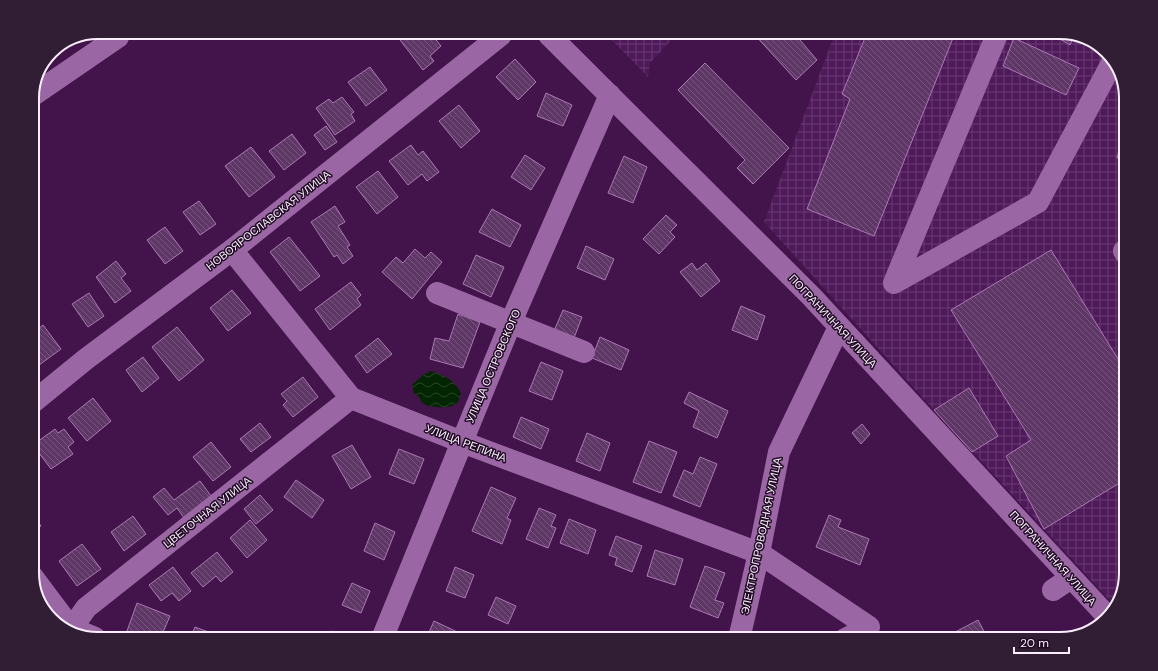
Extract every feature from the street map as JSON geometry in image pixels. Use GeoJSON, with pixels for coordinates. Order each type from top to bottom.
{"type":"FeatureCollection","features":[{"type":"Feature","properties":{"kind":"street"},"geometry":{"type":"LineString","coordinates":[[39,91],[115,39]]}},
{"type":"Feature","properties":{"kind":"street","name":"НОВОЯРОСЛАВСКАЯ УЛИЦА"},"geometry":{"type":"LineString","coordinates":[[39,397],[86,358],[232,250],[496,39]]}},
{"type":"Feature","properties":{"kind":"street","name":"ПОГРАНИЧНАЯ УЛИЦА"},"geometry":{"type":"LineString","coordinates":[[554,39],[805,290],[1103,613]]}},
{"type":"Feature","properties":{"kind":"street"},"geometry":{"type":"LineString","coordinates":[[995,39],[894,283],[1038,202],[1110,67]]}},
{"type":"Feature","properties":{"kind":"street","name":"УЛИЦА ОСТРОВСКОГО"},"geometry":{"type":"LineString","coordinates":[[385,632],[511,322],[610,95]]}},
{"type":"Feature","properties":{"kind":"street","name":"УЛИЦА РЕПИНА"},"geometry":{"type":"LineString","coordinates":[[232,250],[351,398],[462,442],[759,553],[868,627],[858,632]]}},
{"type":"Feature","properties":{"kind":"street"},"geometry":{"type":"LineString","coordinates":[[437,293],[584,352]]}},
{"type":"Feature","properties":{"kind":"street","name":"ЭЛЕКТРОПРОВОДНАЯ УЛИЦА"},"geometry":{"type":"LineString","coordinates":[[742,632],[779,452],[839,327]]}},
{"type":"Feature","properties":{"kind":"street","name":"ЦВЕТОЧНАЯ УЛИЦА"},"geometry":{"type":"LineString","coordinates":[[74,626],[86,608],[351,398]]}},
{"type":"Feature","properties":{"kind":"street"},"geometry":{"type":"LineString","coordinates":[[1054,590],[1071,578]]}},
{"type":"Feature","properties":{"kind":"street"},"geometry":{"type":"LineString","coordinates":[[41,589],[64,621]]}},
{"type":"Feature","properties":{"kind":"shaded area"},"geometry":{"type":"Polygon","coordinates":[[[611,39],[672,39],[650,63],[648,77],[611,39]]]}},
{"type":"Feature","properties":{"kind":"shaded area"},"geometry":{"type":"Polygon","coordinates":[[[833,39],[1060,39],[1075,41],[1089,47],[1102,56],[1116,79],[1119,94],[1119,573],[1117,588],[1111,602],[934,410],[764,222],[833,39]]]}},
{"type":"Feature","properties":{"kind":"water"},"geometry":{"type":"Polygon","coordinates":[[[431,371],[445,376],[459,388],[461,393],[456,404],[449,407],[427,405],[422,403],[418,396],[414,393],[412,385],[423,375],[431,371]]]}},
{"type":"Feature","properties":{"kind":"building"},"geometry":{"type":"Polygon","coordinates":[[[399,39],[435,39],[441,46],[430,56],[434,61],[423,70],[399,39]]]}},
{"type":"Feature","properties":{"kind":"building"},"geometry":{"type":"Polygon","coordinates":[[[759,39],[799,39],[817,60],[796,80],[759,39]]]}},
{"type":"Feature","properties":{"kind":"building"},"geometry":{"type":"Polygon","coordinates":[[[865,39],[953,39],[874,236],[807,209],[850,99],[842,94],[865,39]]]}},
{"type":"Feature","properties":{"kind":"building"},"geometry":{"type":"Polygon","coordinates":[[[1014,39],[1016,39],[1079,68],[1066,95],[1003,66],[1014,39]]]}},
{"type":"Feature","properties":{"kind":"building"},"geometry":{"type":"Polygon","coordinates":[[[1060,39],[1072,41],[1070,45],[1060,39]]]}},
{"type":"Feature","properties":{"kind":"building"},"geometry":{"type":"Polygon","coordinates":[[[515,59],[536,82],[518,100],[496,77],[515,59]]]}},
{"type":"Feature","properties":{"kind":"building"},"geometry":{"type":"Polygon","coordinates":[[[705,63],[789,148],[753,184],[737,168],[745,160],[678,90],[705,63]]]}},
{"type":"Feature","properties":{"kind":"building"},"geometry":{"type":"Polygon","coordinates":[[[370,67],[387,90],[366,106],[348,82],[370,67]]]}},
{"type":"Feature","properties":{"kind":"building"},"geometry":{"type":"Polygon","coordinates":[[[546,93],[572,105],[563,126],[537,116],[546,93]]]}},
{"type":"Feature","properties":{"kind":"building"},"geometry":{"type":"Polygon","coordinates":[[[342,97],[354,112],[351,114],[355,121],[335,135],[316,108],[329,99],[333,103],[342,97]]]}},
{"type":"Feature","properties":{"kind":"building"},"geometry":{"type":"Polygon","coordinates":[[[459,105],[480,131],[461,148],[439,121],[459,105]]]}},
{"type":"Feature","properties":{"kind":"building"},"geometry":{"type":"Polygon","coordinates":[[[326,126],[337,142],[325,150],[314,135],[326,126]]]}},
{"type":"Feature","properties":{"kind":"building"},"geometry":{"type":"Polygon","coordinates":[[[292,134],[306,153],[284,170],[269,151],[292,134]]]}},
{"type":"Feature","properties":{"kind":"building"},"geometry":{"type":"Polygon","coordinates":[[[411,145],[418,155],[423,151],[439,172],[427,181],[422,174],[408,185],[389,161],[411,145]]]}},
{"type":"Feature","properties":{"kind":"building"},"geometry":{"type":"Polygon","coordinates":[[[251,147],[275,177],[249,197],[225,166],[251,147]]]}},
{"type":"Feature","properties":{"kind":"building"},"geometry":{"type":"Polygon","coordinates":[[[525,155],[545,168],[531,190],[511,177],[525,155]]]}},
{"type":"Feature","properties":{"kind":"building"},"geometry":{"type":"Polygon","coordinates":[[[624,156],[647,167],[633,203],[608,193],[624,156]]]}},
{"type":"Feature","properties":{"kind":"building"},"geometry":{"type":"Polygon","coordinates":[[[378,171],[398,197],[377,214],[356,187],[378,171]]]}},
{"type":"Feature","properties":{"kind":"building"},"geometry":{"type":"Polygon","coordinates":[[[199,201],[216,224],[200,235],[183,212],[199,201]]]}},
{"type":"Feature","properties":{"kind":"building"},"geometry":{"type":"Polygon","coordinates":[[[335,206],[345,222],[338,226],[350,245],[347,247],[353,256],[343,264],[337,255],[334,257],[311,222],[335,206]]]}},
{"type":"Feature","properties":{"kind":"building"},"geometry":{"type":"Polygon","coordinates":[[[492,209],[521,225],[510,247],[479,232],[492,209]]]}},
{"type":"Feature","properties":{"kind":"building"},"geometry":{"type":"Polygon","coordinates":[[[666,215],[677,225],[670,232],[675,237],[659,254],[643,239],[666,215]]]}},
{"type":"Feature","properties":{"kind":"building"},"geometry":{"type":"Polygon","coordinates":[[[165,227],[183,251],[165,264],[147,240],[165,227]]]}},
{"type":"Feature","properties":{"kind":"building"},"geometry":{"type":"Polygon","coordinates":[[[289,237],[320,276],[300,291],[270,252],[289,237]]]}},
{"type":"Feature","properties":{"kind":"building"},"geometry":{"type":"Polygon","coordinates":[[[586,246],[614,259],[605,280],[577,268],[586,246]]]}},
{"type":"Feature","properties":{"kind":"building"},"geometry":{"type":"Polygon","coordinates":[[[415,249],[425,258],[431,252],[442,262],[412,299],[382,272],[396,257],[403,263],[415,249]]]}},
{"type":"Feature","properties":{"kind":"building"},"geometry":{"type":"Polygon","coordinates":[[[1051,250],[1119,361],[1119,483],[1044,529],[1006,456],[1031,440],[951,310],[1051,250]]]}},
{"type":"Feature","properties":{"kind":"building"},"geometry":{"type":"Polygon","coordinates":[[[476,255],[504,267],[491,297],[463,284],[476,255]]]}},
{"type":"Feature","properties":{"kind":"building"},"geometry":{"type":"Polygon","coordinates":[[[116,261],[126,274],[121,278],[131,291],[115,303],[96,277],[116,261]]]}},
{"type":"Feature","properties":{"kind":"building"},"geometry":{"type":"Polygon","coordinates":[[[692,263],[697,270],[706,263],[720,281],[701,297],[680,272],[692,263]]]}},
{"type":"Feature","properties":{"kind":"building"},"geometry":{"type":"Polygon","coordinates":[[[351,282],[361,295],[357,299],[361,305],[330,330],[315,309],[351,282]]]}},
{"type":"Feature","properties":{"kind":"building"},"geometry":{"type":"Polygon","coordinates":[[[232,290],[251,313],[228,331],[210,308],[232,290]]]}},
{"type":"Feature","properties":{"kind":"building"},"geometry":{"type":"Polygon","coordinates":[[[89,293],[104,316],[88,327],[72,304],[89,293]]]}},
{"type":"Feature","properties":{"kind":"building"},"geometry":{"type":"Polygon","coordinates":[[[741,306],[765,316],[757,340],[732,330],[741,306]]]}},
{"type":"Feature","properties":{"kind":"building"},"geometry":{"type":"Polygon","coordinates":[[[563,310],[582,317],[574,338],[554,331],[563,310]]]}},
{"type":"Feature","properties":{"kind":"building"},"geometry":{"type":"Polygon","coordinates":[[[458,314],[480,322],[463,368],[430,359],[435,338],[449,341],[458,314]]]}},
{"type":"Feature","properties":{"kind":"building"},"geometry":{"type":"Polygon","coordinates":[[[43,325],[61,349],[39,365],[39,328],[43,325]]]}},
{"type":"Feature","properties":{"kind":"building"},"geometry":{"type":"Polygon","coordinates":[[[177,327],[204,360],[179,381],[152,347],[177,327]]]}},
{"type":"Feature","properties":{"kind":"building"},"geometry":{"type":"Polygon","coordinates":[[[600,337],[629,350],[621,370],[592,358],[600,337]]]}},
{"type":"Feature","properties":{"kind":"building"},"geometry":{"type":"Polygon","coordinates":[[[378,338],[392,354],[367,373],[355,356],[378,338]]]}},
{"type":"Feature","properties":{"kind":"building"},"geometry":{"type":"Polygon","coordinates":[[[143,357],[159,378],[142,392],[126,370],[143,357]]]}},
{"type":"Feature","properties":{"kind":"building"},"geometry":{"type":"Polygon","coordinates":[[[541,362],[563,371],[552,400],[529,391],[541,362]]]}},
{"type":"Feature","properties":{"kind":"building"},"geometry":{"type":"Polygon","coordinates":[[[303,377],[318,397],[293,417],[283,405],[287,401],[281,394],[303,377]]]}},
{"type":"Feature","properties":{"kind":"building"},"geometry":{"type":"Polygon","coordinates":[[[969,388],[998,436],[972,452],[934,410],[969,388]]]}},
{"type":"Feature","properties":{"kind":"building"},"geometry":{"type":"Polygon","coordinates":[[[689,392],[728,411],[717,438],[693,427],[699,411],[684,403],[689,392]]]}},
{"type":"Feature","properties":{"kind":"building"},"geometry":{"type":"Polygon","coordinates":[[[93,398],[111,421],[87,441],[68,418],[93,398]]]}},
{"type":"Feature","properties":{"kind":"building"},"geometry":{"type":"Polygon","coordinates":[[[521,417],[549,429],[541,449],[513,437],[521,417]]]}},
{"type":"Feature","properties":{"kind":"building"},"geometry":{"type":"Polygon","coordinates":[[[260,423],[271,437],[251,452],[240,439],[260,423]]]}},
{"type":"Feature","properties":{"kind":"building"},"geometry":{"type":"Polygon","coordinates":[[[862,424],[870,434],[861,444],[852,433],[862,424]]]}},
{"type":"Feature","properties":{"kind":"building"},"geometry":{"type":"Polygon","coordinates":[[[55,429],[58,433],[64,429],[74,442],[68,447],[73,454],[51,469],[39,453],[39,441],[55,429]]]}},
{"type":"Feature","properties":{"kind":"building"},"geometry":{"type":"Polygon","coordinates":[[[587,433],[610,443],[600,471],[576,461],[587,433]]]}},
{"type":"Feature","properties":{"kind":"building"},"geometry":{"type":"Polygon","coordinates":[[[649,441],[677,452],[661,493],[633,482],[649,441]]]}},
{"type":"Feature","properties":{"kind":"building"},"geometry":{"type":"Polygon","coordinates":[[[211,442],[231,467],[213,481],[193,457],[211,442]]]}},
{"type":"Feature","properties":{"kind":"building"},"geometry":{"type":"Polygon","coordinates":[[[352,445],[371,477],[351,489],[332,456],[352,445]]]}},
{"type":"Feature","properties":{"kind":"building"},"geometry":{"type":"Polygon","coordinates":[[[399,449],[424,459],[414,484],[389,474],[399,449]]]}},
{"type":"Feature","properties":{"kind":"building"},"geometry":{"type":"Polygon","coordinates":[[[700,457],[717,464],[700,507],[673,496],[684,470],[693,474],[700,457]]]}},
{"type":"Feature","properties":{"kind":"building"},"geometry":{"type":"Polygon","coordinates":[[[296,480],[324,500],[312,518],[284,497],[296,480]]]}},
{"type":"Feature","properties":{"kind":"building"},"geometry":{"type":"Polygon","coordinates":[[[200,481],[214,500],[186,521],[177,508],[168,515],[153,497],[164,488],[174,500],[200,481]]]}},
{"type":"Feature","properties":{"kind":"building"},"geometry":{"type":"Polygon","coordinates":[[[491,487],[516,498],[507,518],[511,520],[502,544],[472,531],[491,487]]]}},
{"type":"Feature","properties":{"kind":"building"},"geometry":{"type":"Polygon","coordinates":[[[260,495],[273,510],[256,524],[244,509],[260,495]]]}},
{"type":"Feature","properties":{"kind":"building"},"geometry":{"type":"Polygon","coordinates":[[[539,508],[556,515],[551,526],[556,528],[548,548],[526,539],[539,508]]]}},
{"type":"Feature","properties":{"kind":"building"},"geometry":{"type":"Polygon","coordinates":[[[829,515],[841,520],[838,527],[869,539],[860,565],[816,547],[829,515]]]}},
{"type":"Feature","properties":{"kind":"building"},"geometry":{"type":"Polygon","coordinates":[[[133,516],[146,534],[124,551],[111,532],[133,516]]]}},
{"type":"Feature","properties":{"kind":"building"},"geometry":{"type":"Polygon","coordinates":[[[569,519],[596,530],[588,554],[560,543],[569,519]]]}},
{"type":"Feature","properties":{"kind":"building"},"geometry":{"type":"Polygon","coordinates":[[[250,520],[267,540],[247,558],[230,538],[250,520]]]}},
{"type":"Feature","properties":{"kind":"building"},"geometry":{"type":"Polygon","coordinates":[[[375,523],[395,532],[384,560],[364,551],[375,523]]]}},
{"type":"Feature","properties":{"kind":"building"},"geometry":{"type":"Polygon","coordinates":[[[616,536],[642,546],[632,572],[615,565],[617,558],[609,555],[616,536]]]}},
{"type":"Feature","properties":{"kind":"building"},"geometry":{"type":"Polygon","coordinates":[[[82,544],[101,569],[77,586],[59,561],[82,544]]]}},
{"type":"Feature","properties":{"kind":"building"},"geometry":{"type":"Polygon","coordinates":[[[655,550],[683,559],[675,585],[647,576],[655,550]]]}},
{"type":"Feature","properties":{"kind":"building"},"geometry":{"type":"Polygon","coordinates":[[[217,552],[233,572],[221,582],[216,576],[203,587],[191,573],[217,552]]]}},
{"type":"Feature","properties":{"kind":"building"},"geometry":{"type":"Polygon","coordinates":[[[705,566],[725,573],[715,600],[724,603],[718,618],[690,607],[705,566]]]}},
{"type":"Feature","properties":{"kind":"building"},"geometry":{"type":"Polygon","coordinates":[[[173,567],[191,591],[179,601],[172,593],[161,601],[149,585],[173,567]]]}},
{"type":"Feature","properties":{"kind":"building"},"geometry":{"type":"Polygon","coordinates":[[[455,567],[474,575],[465,598],[446,591],[455,567]]]}},
{"type":"Feature","properties":{"kind":"building"},"geometry":{"type":"Polygon","coordinates":[[[352,583],[370,591],[361,613],[342,605],[352,583]]]}},
{"type":"Feature","properties":{"kind":"building"},"geometry":{"type":"Polygon","coordinates":[[[496,597],[516,606],[508,624],[488,615],[496,597]]]}},
{"type":"Feature","properties":{"kind":"building"},"geometry":{"type":"Polygon","coordinates":[[[137,603],[170,616],[163,632],[127,631],[137,603]]]}},
{"type":"Feature","properties":{"kind":"building"},"geometry":{"type":"Polygon","coordinates":[[[978,620],[984,632],[955,632],[978,620]]]}},
{"type":"Feature","properties":{"kind":"building"},"geometry":{"type":"Polygon","coordinates":[[[434,621],[457,632],[429,632],[434,621]]]}},
{"type":"Feature","properties":{"kind":"building"},"geometry":{"type":"Polygon","coordinates":[[[195,627],[208,632],[193,632],[195,627]]]}}]}
